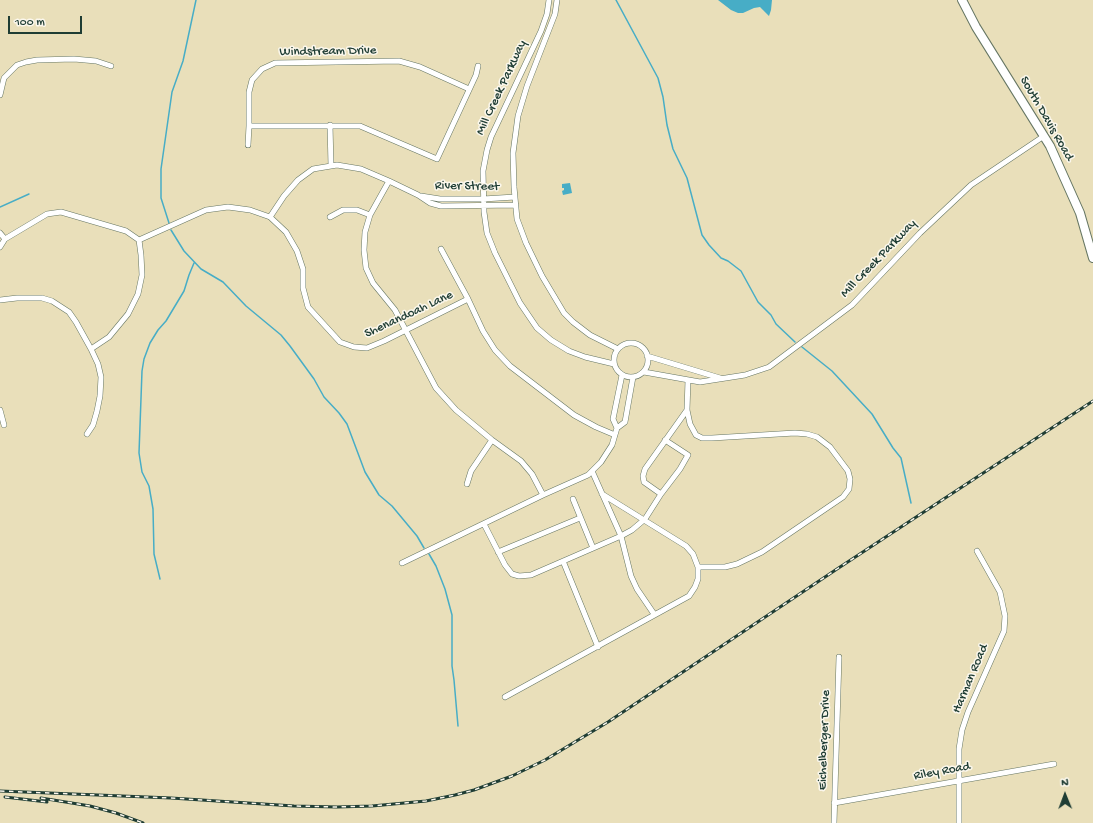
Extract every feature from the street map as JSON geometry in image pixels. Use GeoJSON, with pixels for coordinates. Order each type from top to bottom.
{"type":"FeatureCollection","features":[{"type":"Feature","properties":{"kind":"main road","name":"South Davis Road"},"geometry":{"type":"LineString","coordinates":[[962,0],[976,27],[1050,146],[1077,207],[1093,258]]}},
{"type":"Feature","properties":{"kind":"street","name":"Mill Creek Parkway"},"geometry":{"type":"LineString","coordinates":[[549,0],[547,14],[541,31],[491,137],[487,150],[483,171],[484,206],[487,233],[495,253],[520,303],[537,328],[551,340],[569,351],[585,357],[614,364]]}},
{"type":"Feature","properties":{"kind":"street","name":"Mill Creek Parkway"},"geometry":{"type":"LineString","coordinates":[[557,0],[555,14],[527,86],[518,116],[513,153],[517,219],[526,243],[542,276],[564,313],[590,335],[618,349]]}},
{"type":"Feature","properties":{"kind":"street"},"geometry":{"type":"LineString","coordinates":[[0,95],[4,78],[17,65],[26,62],[37,60],[74,59],[96,61],[111,66]]}},
{"type":"Feature","properties":{"kind":"street","name":"Windstream Drive"},"geometry":{"type":"LineString","coordinates":[[248,144],[249,92],[252,80],[262,69],[275,63],[399,61],[420,67],[469,89]]}},
{"type":"Feature","properties":{"kind":"street"},"geometry":{"type":"LineString","coordinates":[[249,126],[360,126],[436,159],[476,75],[478,66]]}},
{"type":"Feature","properties":{"kind":"street"},"geometry":{"type":"LineString","coordinates":[[330,125],[331,166]]}},
{"type":"Feature","properties":{"kind":"street","name":"Mill Creek Parkway"},"geometry":{"type":"LineString","coordinates":[[644,372],[700,382],[745,375],[769,367],[852,305],[920,232],[970,185],[1044,136]]}},
{"type":"Feature","properties":{"kind":"street","name":"River Street"},"geometry":{"type":"LineString","coordinates":[[270,217],[284,196],[298,180],[313,170],[337,165],[360,169],[418,195],[430,203],[441,206],[516,206]]}},
{"type":"Feature","properties":{"kind":"street"},"geometry":{"type":"LineString","coordinates":[[389,181],[370,215],[365,232],[364,250],[366,268],[373,283],[395,310],[436,388],[456,410],[520,461],[532,474],[543,496]]}},
{"type":"Feature","properties":{"kind":"street","name":"River Street"},"geometry":{"type":"LineString","coordinates":[[418,195],[440,199],[515,198]]}},
{"type":"Feature","properties":{"kind":"street"},"geometry":{"type":"LineString","coordinates":[[139,240],[206,210],[228,207],[250,210],[270,217]]}},
{"type":"Feature","properties":{"kind":"street"},"geometry":{"type":"LineString","coordinates":[[330,217],[343,210],[357,210],[370,215]]}},
{"type":"Feature","properties":{"kind":"street"},"geometry":{"type":"LineString","coordinates":[[0,247],[5,239],[47,214],[61,212],[126,231],[139,240]]}},
{"type":"Feature","properties":{"kind":"street","name":"Shenandoah Lane"},"geometry":{"type":"LineString","coordinates":[[270,217],[286,232],[297,251],[304,269],[303,288],[308,307],[340,342],[354,347],[368,348],[468,299]]}},
{"type":"Feature","properties":{"kind":"street"},"geometry":{"type":"LineString","coordinates":[[0,233],[5,239]]}},
{"type":"Feature","properties":{"kind":"street"},"geometry":{"type":"LineString","coordinates":[[91,349],[109,337],[128,314],[138,294],[142,275],[139,240]]}},
{"type":"Feature","properties":{"kind":"street"},"geometry":{"type":"LineString","coordinates":[[441,249],[468,299],[483,331],[495,350],[510,366],[574,415],[615,435]]}},
{"type":"Feature","properties":{"kind":"street"},"geometry":{"type":"LineString","coordinates":[[0,300],[42,298],[52,301],[69,312],[91,349],[98,364],[101,377],[100,396],[93,425],[87,434]]}},
{"type":"Feature","properties":{"kind":"street"},"geometry":{"type":"LineString","coordinates":[[627,343],[639,345],[644,349],[647,356],[647,365],[644,372],[633,377],[622,375],[616,369],[613,359],[618,349],[627,343]]}},
{"type":"Feature","properties":{"kind":"street"},"geometry":{"type":"LineString","coordinates":[[647,356],[720,378]]}},
{"type":"Feature","properties":{"kind":"street"},"geometry":{"type":"LineString","coordinates":[[617,428],[613,419],[622,375]]}},
{"type":"Feature","properties":{"kind":"street"},"geometry":{"type":"LineString","coordinates":[[402,563],[588,475],[601,462],[612,445],[617,428],[625,422],[633,377]]}},
{"type":"Feature","properties":{"kind":"street"},"geometry":{"type":"LineString","coordinates":[[688,380],[687,410],[690,424],[696,436],[702,438],[795,433],[807,434],[817,437],[830,447],[840,458],[848,471],[850,479],[849,489],[843,497],[762,552],[738,564],[725,567],[698,567]]}},
{"type":"Feature","properties":{"kind":"street"},"geometry":{"type":"LineString","coordinates":[[0,410],[4,425]]}},
{"type":"Feature","properties":{"kind":"street"},"geometry":{"type":"LineString","coordinates":[[661,494],[644,482],[643,476],[645,469],[687,410]]}},
{"type":"Feature","properties":{"kind":"street"},"geometry":{"type":"LineString","coordinates":[[467,484],[471,470],[492,440]]}},
{"type":"Feature","properties":{"kind":"street"},"geometry":{"type":"LineString","coordinates":[[484,524],[498,552],[512,574],[519,576],[531,575],[621,536],[632,530],[645,519],[688,455],[665,440]]}},
{"type":"Feature","properties":{"kind":"street"},"geometry":{"type":"LineString","coordinates":[[592,471],[621,536],[631,576],[637,589],[654,614]]}},
{"type":"Feature","properties":{"kind":"street"},"geometry":{"type":"LineString","coordinates":[[506,697],[689,596],[696,583],[698,567],[693,554],[686,546],[645,519],[602,494]]}},
{"type":"Feature","properties":{"kind":"street"},"geometry":{"type":"LineString","coordinates":[[573,499],[593,548]]}},
{"type":"Feature","properties":{"kind":"street"},"geometry":{"type":"LineString","coordinates":[[498,552],[580,518]]}},
{"type":"Feature","properties":{"kind":"street","name":"Harman Road"},"geometry":{"type":"LineString","coordinates":[[959,823],[959,749],[962,730],[968,712],[1004,631],[1005,616],[1000,592],[977,551]]}},
{"type":"Feature","properties":{"kind":"street"},"geometry":{"type":"LineString","coordinates":[[563,561],[598,647]]}},
{"type":"Feature","properties":{"kind":"street","name":"Eichelberger Drive"},"geometry":{"type":"LineString","coordinates":[[834,823],[839,657]]}},
{"type":"Feature","properties":{"kind":"street","name":"Riley Road"},"geometry":{"type":"LineString","coordinates":[[834,803],[1054,764]]}},
{"type":"Feature","properties":{"kind":"water"},"geometry":{"type":"Polygon","coordinates":[[[718,0],[772,0],[769,16],[760,7],[743,13],[738,13],[731,10],[718,0]]]}},
{"type":"Feature","properties":{"kind":"water"},"geometry":{"type":"Polygon","coordinates":[[[570,183],[572,193],[563,195],[562,191],[564,188],[562,188],[562,184],[570,183]]]}},
{"type":"Feature","properties":{"kind":"waterway"},"geometry":{"type":"LineString","coordinates":[[169,223],[161,198],[161,169],[172,92],[183,61],[196,0]]}},
{"type":"Feature","properties":{"kind":"waterway"},"geometry":{"type":"LineString","coordinates":[[616,0],[658,78],[673,149],[687,178],[702,235],[721,258],[728,261],[741,271],[758,302],[771,315],[776,324],[795,342]]}},
{"type":"Feature","properties":{"kind":"waterway"},"geometry":{"type":"LineString","coordinates":[[0,207],[29,194]]}},
{"type":"Feature","properties":{"kind":"waterway"},"geometry":{"type":"LineString","coordinates":[[171,230],[184,251],[201,269],[223,282],[246,306],[281,335],[290,346],[314,379],[324,397],[347,424],[365,472],[379,495],[392,506],[417,536],[424,548]]}},
{"type":"Feature","properties":{"kind":"waterway"},"geometry":{"type":"LineString","coordinates":[[160,579],[154,554],[153,509],[149,486],[142,472],[139,453],[142,371],[144,359],[150,343],[166,321],[184,291],[194,263]]}},
{"type":"Feature","properties":{"kind":"waterway"},"geometry":{"type":"LineString","coordinates":[[802,347],[832,371],[872,414],[901,458],[911,503]]}},
{"type":"Feature","properties":{"kind":"waterway"},"geometry":{"type":"LineString","coordinates":[[429,554],[436,566],[445,589],[452,615],[452,666],[458,726]]}},
{"type":"Feature","properties":{"kind":"railway"},"geometry":{"type":"LineString","coordinates":[[0,791],[337,807],[372,806],[426,801],[474,790],[512,776],[545,760],[608,722],[1093,401]]}},
{"type":"Feature","properties":{"kind":"railway"},"geometry":{"type":"LineString","coordinates":[[5,797],[47,802]]}},
{"type":"Feature","properties":{"kind":"railway"},"geometry":{"type":"LineString","coordinates":[[41,798],[90,806],[116,813],[143,823]]}}]}
